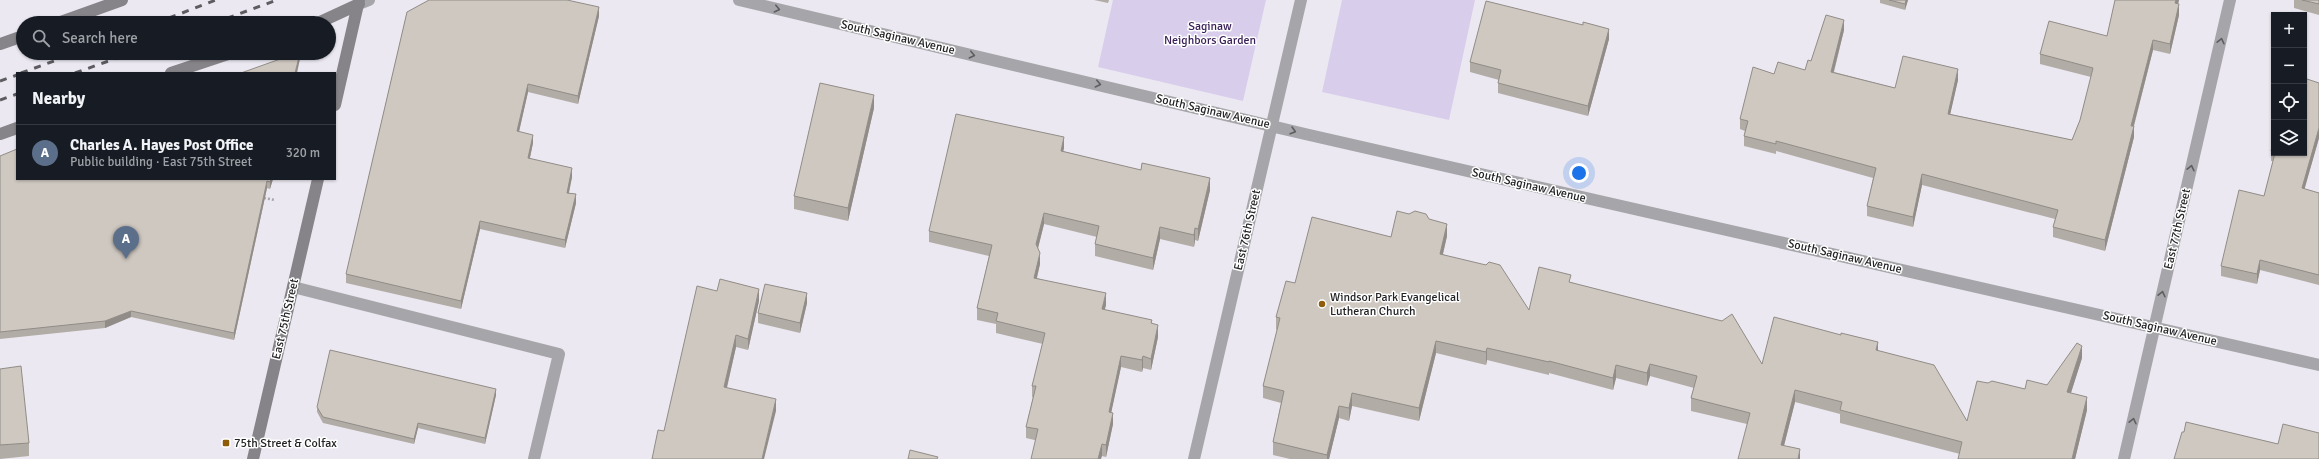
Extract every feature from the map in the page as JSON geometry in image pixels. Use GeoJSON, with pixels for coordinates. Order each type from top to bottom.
{"type":"FeatureCollection","features":[{"type":"Feature","properties":{"kind":"main road"},"geometry":{"type":"LineString","coordinates":[[77,16],[122,0]]}},
{"type":"Feature","properties":{"kind":"main road"},"geometry":{"type":"LineString","coordinates":[[332,16],[362,1]]}},
{"type":"Feature","properties":{"kind":"main road"},"geometry":{"type":"LineString","coordinates":[[336,101],[362,1]]}},
{"type":"Feature","properties":{"kind":"main road"},"geometry":{"type":"LineString","coordinates":[[0,44],[16,38]]}},
{"type":"Feature","properties":{"kind":"main road"},"geometry":{"type":"LineString","coordinates":[[174,72],[210,60]]}},
{"type":"Feature","properties":{"kind":"main road"},"geometry":{"type":"LineString","coordinates":[[0,134],[16,128]]}},
{"type":"Feature","properties":{"kind":"main road","name":"East 75th Street"},"geometry":{"type":"LineString","coordinates":[[253,459],[318,180]]}},
{"type":"Feature","properties":{"kind":"street","name":"South Saginaw Avenue"},"geometry":{"type":"LineString","coordinates":[[739,0],[1271,124],[1313,136],[2155,326],[2319,365]]}},
{"type":"Feature","properties":{"kind":"street","name":"East 76th Street"},"geometry":{"type":"LineString","coordinates":[[1194,459],[1300,0]]}},
{"type":"Feature","properties":{"kind":"street","name":"East 77th Street"},"geometry":{"type":"LineString","coordinates":[[2124,459],[2230,0]]}},
{"type":"Feature","properties":{"kind":"street"},"geometry":{"type":"LineString","coordinates":[[293,287],[559,354],[534,459]]}},
{"type":"Feature","properties":{"kind":"path"},"geometry":{"type":"LineString","coordinates":[[259,196],[275,200]]}},
{"type":"Feature","properties":{"kind":"green space","name":"Saginaw Neighbors Garden"},"geometry":{"type":"Polygon","coordinates":[[[1113,0],[1266,0],[1243,101],[1098,67],[1113,0]]]}},
{"type":"Feature","properties":{"kind":"green space"},"geometry":{"type":"Polygon","coordinates":[[[1342,0],[1475,0],[1449,120],[1322,92],[1342,0]]]}},
{"type":"Feature","properties":{"kind":"building"},"geometry":{"type":"Polygon","coordinates":[[[429,0],[567,0],[599,7],[578,96],[528,84],[517,131],[533,135],[528,158],[572,168],[567,193],[576,194],[565,240],[480,221],[461,301],[346,274],[407,12],[429,0]]]}},
{"type":"Feature","properties":{"kind":"building"},"geometry":{"type":"Polygon","coordinates":[[[1889,0],[1906,0],[1905,4],[1889,0]]]}},
{"type":"Feature","properties":{"kind":"building"},"geometry":{"type":"Polygon","coordinates":[[[2115,0],[2176,0],[2175,3],[2179,4],[2170,44],[2153,40],[2131,126],[2134,126],[2105,240],[2053,227],[2058,210],[1922,174],[1913,217],[1867,206],[1876,168],[1776,141],[1776,144],[1744,136],[1748,121],[1740,119],[1753,67],[1774,74],[1778,62],[1805,70],[1808,60],[1811,61],[1826,15],[1844,20],[1831,72],[1895,88],[1903,56],[1958,69],[1948,114],[2072,140],[2080,120],[2093,68],[2040,54],[2049,21],[2107,36],[2115,0]]]}},
{"type":"Feature","properties":{"kind":"building"},"geometry":{"type":"Polygon","coordinates":[[[2302,0],[2319,0],[2319,4],[2302,0]]]}},
{"type":"Feature","properties":{"kind":"building"},"geometry":{"type":"Polygon","coordinates":[[[1486,1],[1583,25],[1583,22],[1609,29],[1588,106],[1498,83],[1501,70],[1470,62],[1486,1]]]}},
{"type":"Feature","properties":{"kind":"building"},"geometry":{"type":"Polygon","coordinates":[[[277,60],[298,60],[295,72],[244,72],[277,60]]]}},
{"type":"Feature","properties":{"kind":"building"},"geometry":{"type":"Polygon","coordinates":[[[2307,79],[2319,83],[2319,128],[2302,188],[2319,193],[2319,275],[2260,260],[2257,274],[2221,266],[2239,190],[2264,196],[2274,156],[2307,156],[2307,79]]]}},
{"type":"Feature","properties":{"kind":"building"},"geometry":{"type":"Polygon","coordinates":[[[820,83],[874,95],[848,208],[794,196],[820,83]]]}},
{"type":"Feature","properties":{"kind":"building"},"geometry":{"type":"Polygon","coordinates":[[[956,114],[1064,137],[1061,151],[1141,170],[1142,163],[1210,178],[1198,229],[1195,228],[1194,235],[1160,227],[1153,258],[1095,244],[1099,226],[1044,213],[1036,244],[1040,253],[1034,278],[1106,293],[1102,309],[1152,320],[1151,323],[1158,325],[1151,359],[1143,356],[1142,360],[1121,356],[1109,412],[1113,413],[1106,445],[1102,444],[1098,459],[1031,459],[1038,429],[1026,427],[1036,386],[1032,386],[1045,333],[996,321],[998,313],[977,308],[992,245],[929,231],[956,114]]]}},
{"type":"Feature","properties":{"kind":"building"},"geometry":{"type":"Polygon","coordinates":[[[16,149],[16,180],[271,180],[270,182],[267,181],[234,333],[131,311],[105,321],[0,332],[0,156],[16,149]]]}},
{"type":"Feature","properties":{"kind":"building"},"geometry":{"type":"Polygon","coordinates":[[[1397,211],[1409,214],[1415,211],[1426,214],[1429,219],[1447,224],[1440,254],[1486,265],[1489,262],[1500,265],[1529,310],[1539,267],[1571,275],[1569,282],[1722,321],[1732,314],[1762,364],[1774,317],[1841,335],[1841,333],[1878,342],[1876,350],[1934,365],[1967,421],[1977,381],[1988,383],[1992,381],[2025,389],[2027,380],[2047,385],[2077,343],[2082,346],[2067,392],[2087,397],[2072,459],[1958,459],[1962,442],[1840,410],[1842,402],[1795,390],[1781,445],[1800,449],[1798,459],[1738,459],[1750,413],[1691,398],[1697,376],[1650,364],[1647,373],[1616,365],[1613,378],[1549,361],[1487,348],[1486,352],[1436,341],[1419,408],[1352,393],[1349,408],[1339,406],[1327,455],[1273,442],[1284,391],[1263,386],[1280,318],[1276,317],[1286,281],[1295,283],[1312,217],[1391,237],[1397,211]]]}},
{"type":"Feature","properties":{"kind":"building"},"geometry":{"type":"Polygon","coordinates":[[[720,279],[759,289],[748,339],[736,335],[724,387],[776,399],[762,459],[652,459],[658,430],[664,431],[697,286],[717,291],[720,279]]]}},
{"type":"Feature","properties":{"kind":"building"},"geometry":{"type":"Polygon","coordinates":[[[765,284],[807,293],[800,323],[758,313],[765,284]]]}},
{"type":"Feature","properties":{"kind":"building"},"geometry":{"type":"Polygon","coordinates":[[[330,350],[496,389],[485,438],[418,423],[414,439],[323,417],[317,407],[330,350]]]}},
{"type":"Feature","properties":{"kind":"building"},"geometry":{"type":"Polygon","coordinates":[[[21,366],[29,443],[0,445],[0,369],[21,366]]]}},
{"type":"Feature","properties":{"kind":"building"},"geometry":{"type":"Polygon","coordinates":[[[2186,422],[2278,444],[2283,424],[2319,433],[2319,459],[2174,459],[2186,422]]]}},
{"type":"Feature","properties":{"kind":"building"},"geometry":{"type":"Polygon","coordinates":[[[910,450],[938,457],[937,459],[908,459],[910,450]]]}},
{"type":"Feature","properties":{"kind":"railway"},"geometry":{"type":"LineString","coordinates":[[174,16],[216,0]]}},
{"type":"Feature","properties":{"kind":"railway"},"geometry":{"type":"LineString","coordinates":[[233,16],[277,0]]}},
{"type":"Feature","properties":{"kind":"railway"},"geometry":{"type":"LineString","coordinates":[[24,72],[57,60]]}},
{"type":"Feature","properties":{"kind":"railway"},"geometry":{"type":"LineString","coordinates":[[78,72],[111,60]]}},
{"type":"Feature","properties":{"kind":"railway"},"geometry":{"type":"LineString","coordinates":[[0,81],[16,75]]}},
{"type":"Feature","properties":{"kind":"railway"},"geometry":{"type":"LineString","coordinates":[[0,100],[16,94]]}},
{"type":"Feature","properties":{"kind":"place","name":"Charles A. Hayes Post Office"},"geometry":{"type":"Point","coordinates":[126,259]}},
{"type":"Feature","properties":{"kind":"place","name":"Windsor Park Evangelical Lutheran Church"},"geometry":{"type":"Point","coordinates":[1322,304]}},
{"type":"Feature","properties":{"kind":"place","name":"75th Street & Colfax"},"geometry":{"type":"Point","coordinates":[226,443]}}]}
